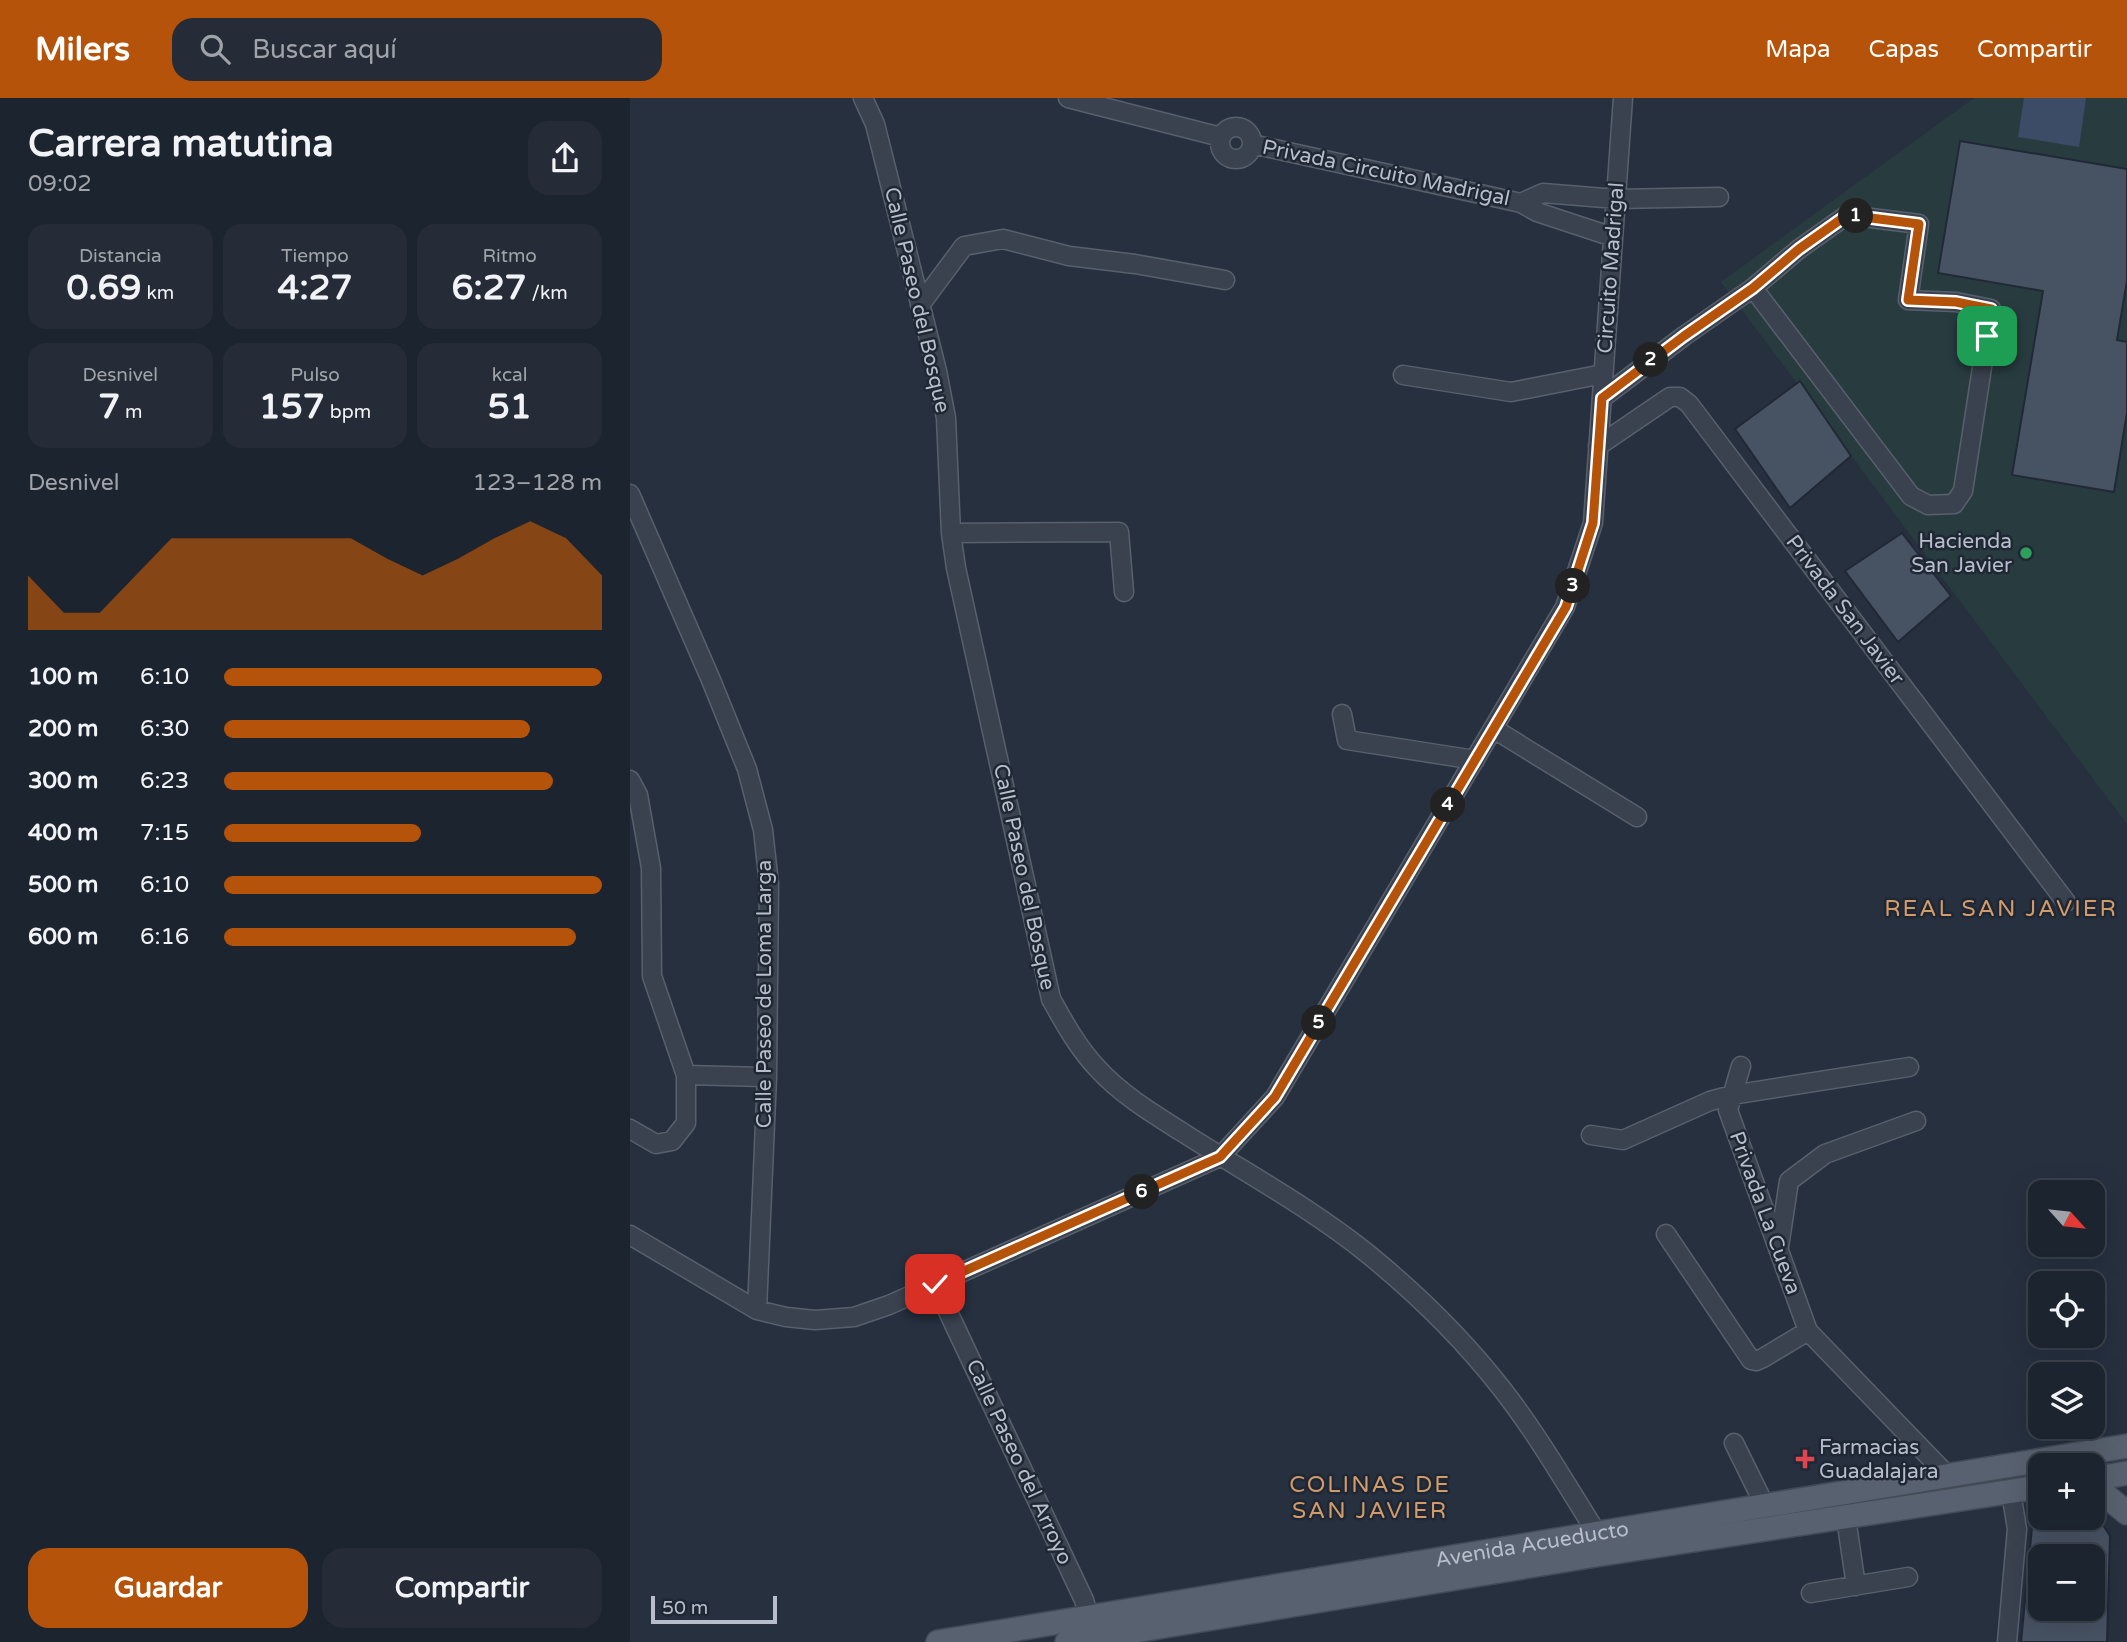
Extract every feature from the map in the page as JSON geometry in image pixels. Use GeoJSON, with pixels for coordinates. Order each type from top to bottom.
{"type":"FeatureCollection","features":[{"type":"Feature","properties":{"kind":"main road","name":"Avenida Acueducto"},"geometry":{"type":"LineString","coordinates":[[1600,1545],[1765,1506],[1976,1470],[2127,1448]]}},
{"type":"Feature","properties":{"kind":"main road"},"geometry":{"type":"LineString","coordinates":[[1976,1470],[1979,1497]]}},
{"type":"Feature","properties":{"kind":"main road"},"geometry":{"type":"LineString","coordinates":[[2105,1477],[2127,1473]]}},
{"type":"Feature","properties":{"kind":"main road","name":"Avenida Acueducto"},"geometry":{"type":"LineString","coordinates":[[938,1642],[1093,1632],[1600,1545],[1846,1517],[2028,1489]]}},
{"type":"Feature","properties":{"kind":"main road"},"geometry":{"type":"LineString","coordinates":[[2105,1495],[2127,1513]]}},
{"type":"Feature","properties":{"kind":"main road","name":"Avenida Acueducto"},"geometry":{"type":"LineString","coordinates":[[1067,1642],[1093,1632]]}},
{"type":"Feature","properties":{"kind":"street","name":"Calle Paseo del Bosque"},"geometry":{"type":"LineString","coordinates":[[863,98],[875,124],[946,418],[951,533],[956,568],[1051,999],[1075,1042],[1098,1070],[1127,1097],[1319,1217],[1368,1254],[1438,1317],[1502,1389],[1536,1437],[1600,1545]]}},
{"type":"Feature","properties":{"kind":"street","name":"Privada Circuito Madrigal"},"geometry":{"type":"LineString","coordinates":[[1068,98],[1221,137],[1222,150],[1232,159],[1245,156],[1252,144],[1521,202],[1537,212],[1613,237]]}},
{"type":"Feature","properties":{"kind":"street","name":"Circuito Madrigal"},"geometry":{"type":"LineString","coordinates":[[630,1235],[757,1310],[815,1320],[853,1317],[889,1305],[1220,1157],[1275,1097],[1566,607],[1593,523],[1623,98]]}},
{"type":"Feature","properties":{"kind":"street","name":"Privada Circuito Madrigal"},"geometry":{"type":"LineString","coordinates":[[1521,202],[1543,193],[1616,199],[1719,197]]}},
{"type":"Feature","properties":{"kind":"street"},"geometry":{"type":"LineString","coordinates":[[1602,398],[1753,288],[1799,249],[1847,215],[1919,224],[1908,300],[1956,302],[1991,309],[1964,491],[1954,504],[1928,505],[1911,496],[1753,288]]}},
{"type":"Feature","properties":{"kind":"street"},"geometry":{"type":"LineString","coordinates":[[920,304],[964,246],[1003,239],[1069,256],[1135,264],[1225,280]]}},
{"type":"Feature","properties":{"kind":"street"},"geometry":{"type":"LineString","coordinates":[[1404,375],[1511,392],[1603,374]]}},
{"type":"Feature","properties":{"kind":"street","name":"Privada San Javier"},"geometry":{"type":"LineString","coordinates":[[1598,446],[1670,397],[1680,397],[1689,404],[2066,902]]}},
{"type":"Feature","properties":{"kind":"street","name":"Calle Paseo de Loma Larga"},"geometry":{"type":"LineString","coordinates":[[630,495],[722,706],[747,769],[763,830],[769,884],[766,1077],[757,1310]]}},
{"type":"Feature","properties":{"kind":"street"},"geometry":{"type":"LineString","coordinates":[[951,533],[1119,532],[1124,592]]}},
{"type":"Feature","properties":{"kind":"street"},"geometry":{"type":"LineString","coordinates":[[1342,714],[1347,740],[1475,760]]}},
{"type":"Feature","properties":{"kind":"street"},"geometry":{"type":"LineString","coordinates":[[1494,729],[1637,817]]}},
{"type":"Feature","properties":{"kind":"street"},"geometry":{"type":"LineString","coordinates":[[630,780],[638,795],[651,868],[652,976],[687,1075],[686,1123],[672,1141],[656,1144],[630,1129]]}},
{"type":"Feature","properties":{"kind":"street","name":"Privada La Cueva"},"geometry":{"type":"LineString","coordinates":[[1741,1066],[1728,1110],[1808,1331],[1947,1475]]}},
{"type":"Feature","properties":{"kind":"street"},"geometry":{"type":"LineString","coordinates":[[1591,1135],[1623,1140],[1710,1101],[1732,1095],[1909,1067]]}},
{"type":"Feature","properties":{"kind":"street"},"geometry":{"type":"LineString","coordinates":[[687,1075],[766,1077]]}},
{"type":"Feature","properties":{"kind":"street"},"geometry":{"type":"LineString","coordinates":[[1778,1251],[1789,1181],[1825,1154],[1916,1121]]}},
{"type":"Feature","properties":{"kind":"street"},"geometry":{"type":"LineString","coordinates":[[1667,1234],[1751,1360],[1763,1358],[1808,1331]]}},
{"type":"Feature","properties":{"kind":"street","name":"Calle Paseo del Arroyo"},"geometry":{"type":"LineString","coordinates":[[935,1284],[1084,1600],[1093,1632]]}},
{"type":"Feature","properties":{"kind":"street"},"geometry":{"type":"LineString","coordinates":[[1734,1443],[1765,1506]]}},
{"type":"Feature","properties":{"kind":"street"},"geometry":{"type":"LineString","coordinates":[[2007,1642],[2017,1529],[2011,1492]]}},
{"type":"Feature","properties":{"kind":"street"},"geometry":{"type":"LineString","coordinates":[[1846,1517],[1856,1586]]}},
{"type":"Feature","properties":{"kind":"street"},"geometry":{"type":"LineString","coordinates":[[1811,1592],[1908,1577]]}},
{"type":"Feature","properties":{"kind":"green space","name":"Hacienda San Javier"},"geometry":{"type":"Polygon","coordinates":[[[1974,98],[2127,98],[2127,824],[1721,282],[1974,98]]]}},
{"type":"Feature","properties":{"kind":"water"},"geometry":{"type":"Polygon","coordinates":[[[2024,98],[2086,98],[2079,147],[2018,137],[2024,98]]]}},
{"type":"Feature","properties":{"kind":"building"},"geometry":{"type":"Polygon","coordinates":[[[1960,141],[2127,169],[2127,281],[2117,340],[2127,342],[2127,413],[2114,492],[2012,475],[2043,291],[1938,273],[1960,141]]]}},
{"type":"Feature","properties":{"kind":"building"},"geometry":{"type":"Polygon","coordinates":[[[1800,381],[1851,456],[1790,508],[1735,429],[1800,381]]]}},
{"type":"Feature","properties":{"kind":"building"},"geometry":{"type":"Polygon","coordinates":[[[1902,533],[1951,596],[1898,642],[1845,571],[1902,533]]]}},
{"type":"Feature","properties":{"kind":"building"},"geometry":{"type":"Polygon","coordinates":[[[2105,1528],[2110,1536],[2107,1642],[2021,1642],[2028,1569],[2028,1621],[2105,1621],[2105,1544],[2030,1544],[2032,1530],[2105,1528]]]}},
{"type":"Feature","properties":{"kind":"place","name":"Hacienda San Javier"},"geometry":{"type":"Point","coordinates":[2026,553]}},
{"type":"Feature","properties":{"kind":"place","name":"Farmacias Guadalajara"},"geometry":{"type":"Point","coordinates":[1805,1459]}},
{"type":"Feature","properties":{"kind":"district","name":"REAL SAN JAVIER"},"geometry":{"type":"Point","coordinates":[2001,909]}},
{"type":"Feature","properties":{"kind":"district","name":"COLINAS DE SAN JAVIER"},"geometry":{"type":"Point","coordinates":[1370,1498]}},
{"type":"Feature","properties":{"kind":"route"},"geometry":{"type":"LineString","coordinates":[[935,1284],[1220,1157],[1275,1097],[1566,607],[1593,523],[1602,398],[1753,288],[1799,249],[1847,215],[1919,224],[1908,300],[1956,302],[1991,309],[1987,336]]}}]}
